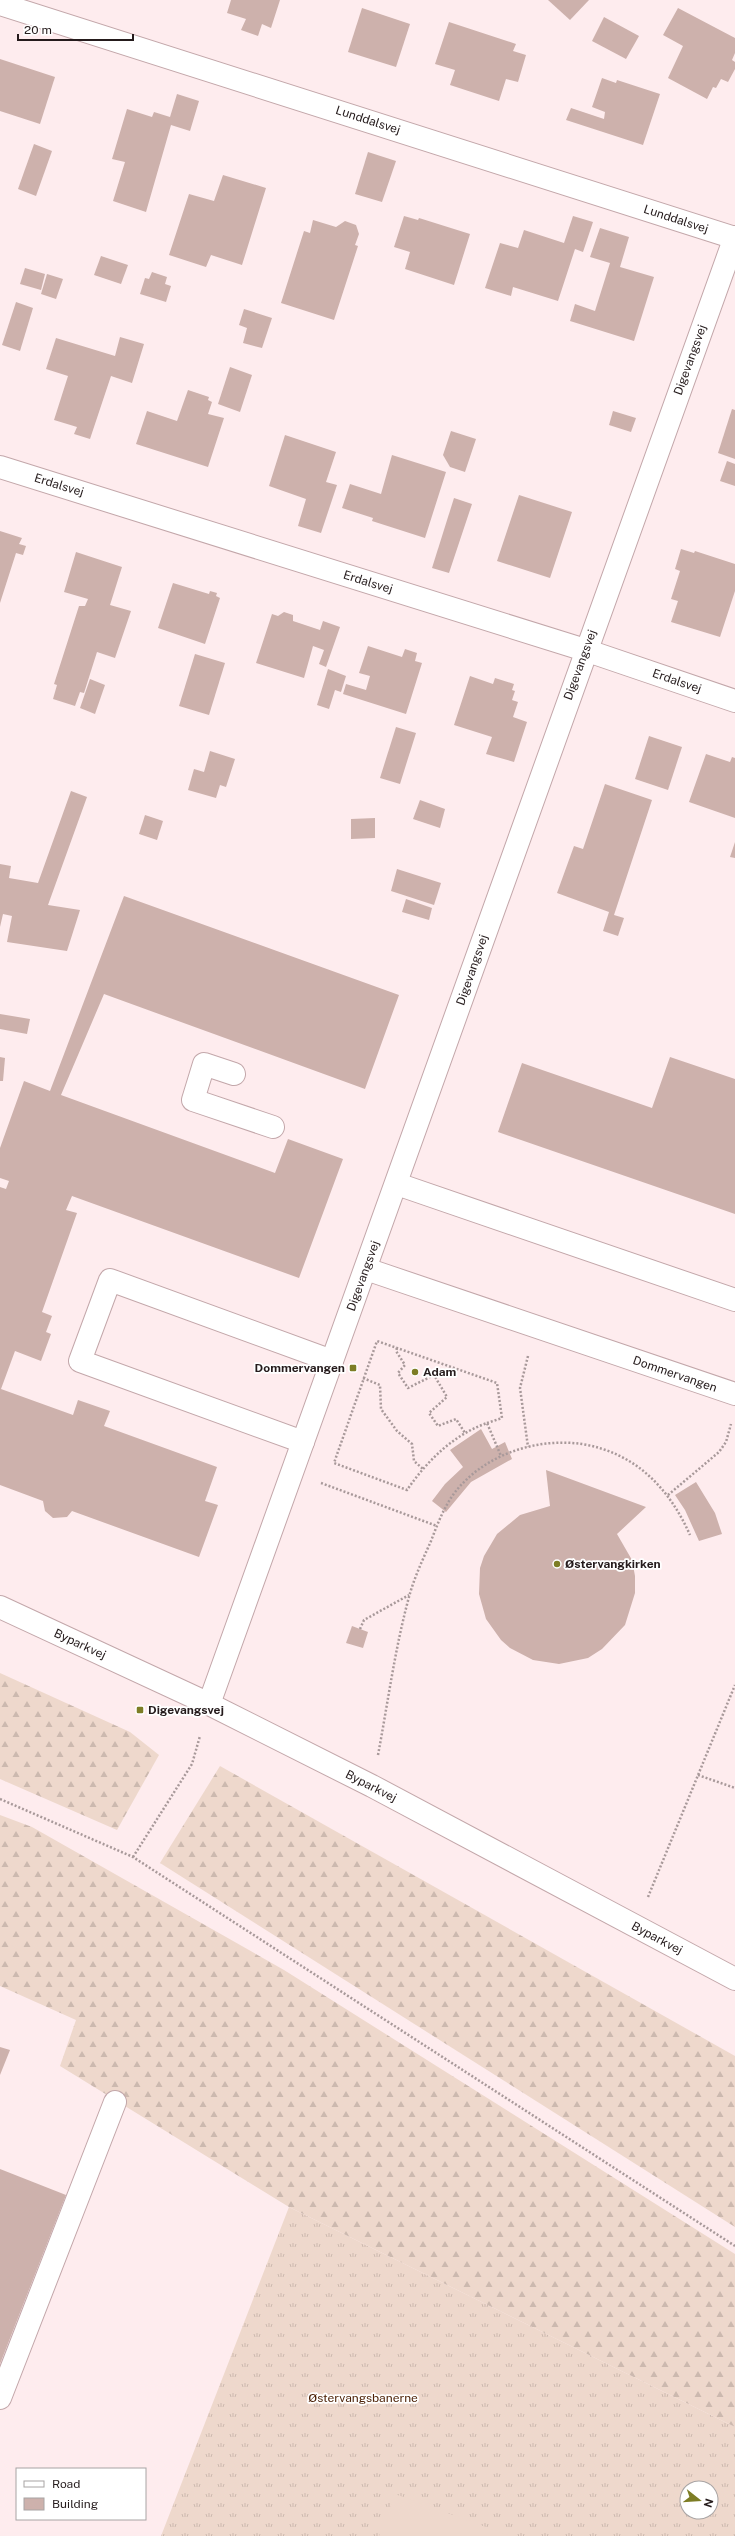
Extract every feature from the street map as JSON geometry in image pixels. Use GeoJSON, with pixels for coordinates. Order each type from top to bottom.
{"type":"FeatureCollection","features":[{"type":"Feature","properties":{"kind":"street","name":"Lunddalsvej"},"geometry":{"type":"LineString","coordinates":[[0,4],[735,237]]}},
{"type":"Feature","properties":{"kind":"street","name":"Digevangsvej"},"geometry":{"type":"LineString","coordinates":[[209,1704],[397,1184],[585,650],[735,237]]}},
{"type":"Feature","properties":{"kind":"street","name":"Erdalsvej"},"geometry":{"type":"LineString","coordinates":[[0,467],[585,650],[735,701]]}},
{"type":"Feature","properties":{"kind":"street"},"geometry":{"type":"LineString","coordinates":[[234,1074],[204,1064],[193,1100],[273,1127]]}},
{"type":"Feature","properties":{"kind":"street"},"geometry":{"type":"LineString","coordinates":[[397,1184],[735,1300]]}},
{"type":"Feature","properties":{"kind":"street","name":"Dommervangen"},"geometry":{"type":"LineString","coordinates":[[366,1269],[735,1394]]}},
{"type":"Feature","properties":{"kind":"street"},"geometry":{"type":"LineString","coordinates":[[303,1442],[80,1361],[110,1280],[332,1361]]}},
{"type":"Feature","properties":{"kind":"street","name":"Byparkvej"},"geometry":{"type":"LineString","coordinates":[[0,1608],[209,1704],[372,1786],[735,1979]]}},
{"type":"Feature","properties":{"kind":"street"},"geometry":{"type":"LineString","coordinates":[[0,2398],[115,2102]]}},
{"type":"Feature","properties":{"kind":"path"},"geometry":{"type":"LineString","coordinates":[[528,1447],[520,1388],[537,1327]]}},
{"type":"Feature","properties":{"kind":"path"},"geometry":{"type":"LineString","coordinates":[[377,1342],[497,1383],[502,1418],[465,1433],[443,1449],[423,1469],[407,1490],[334,1463],[363,1378],[377,1342]]}},
{"type":"Feature","properties":{"kind":"path"},"geometry":{"type":"LineString","coordinates":[[397,1348],[396,1351],[405,1365],[398,1373],[407,1387],[434,1376],[447,1398],[429,1413],[438,1426],[456,1418],[465,1433]]}},
{"type":"Feature","properties":{"kind":"path"},"geometry":{"type":"LineString","coordinates":[[363,1378],[380,1385],[381,1409],[397,1431],[410,1441],[413,1447],[414,1461],[423,1469]]}},
{"type":"Feature","properties":{"kind":"path"},"geometry":{"type":"LineString","coordinates":[[668,1495],[719,1452],[726,1442],[733,1421]]}},
{"type":"Feature","properties":{"kind":"path"},"geometry":{"type":"LineString","coordinates":[[487,1423],[501,1456]]}},
{"type":"Feature","properties":{"kind":"path"},"geometry":{"type":"LineString","coordinates":[[372,1786],[409,1594],[448,1503],[463,1483],[483,1466],[501,1456],[528,1447],[555,1443],[576,1443],[606,1450],[641,1468],[668,1495],[680,1512],[690,1535]]}},
{"type":"Feature","properties":{"kind":"path"},"geometry":{"type":"LineString","coordinates":[[292,1472],[437,1526]]}},
{"type":"Feature","properties":{"kind":"path"},"geometry":{"type":"LineString","coordinates":[[360,1629],[364,1620],[409,1594]]}},
{"type":"Feature","properties":{"kind":"path"},"geometry":{"type":"LineString","coordinates":[[635,1927],[735,1685]]}},
{"type":"Feature","properties":{"kind":"path"},"geometry":{"type":"LineString","coordinates":[[133,1857],[192,1764],[209,1704]]}},
{"type":"Feature","properties":{"kind":"path"},"geometry":{"type":"LineString","coordinates":[[698,1774],[735,1788]]}},
{"type":"Feature","properties":{"kind":"path"},"geometry":{"type":"LineString","coordinates":[[0,1799],[133,1857],[735,2246]]}},
{"type":"Feature","properties":{"kind":"green space"},"geometry":{"type":"Polygon","coordinates":[[[0,1673],[130,1732],[159,1755],[117,1830],[0,1779],[0,1673]]]}},
{"type":"Feature","properties":{"kind":"green space"},"geometry":{"type":"Polygon","coordinates":[[[220,1766],[735,2056],[735,2227],[160,1863],[220,1766]]]}},
{"type":"Feature","properties":{"kind":"green space"},"geometry":{"type":"Polygon","coordinates":[[[0,1815],[32,1827],[284,1970],[735,2254],[735,2427],[289,2207],[60,2066],[76,2020],[0,1986],[0,1815]]]}},
{"type":"Feature","properties":{"kind":"green space","name":"Østervangsbanerne"},"geometry":{"type":"Polygon","coordinates":[[[289,2207],[735,2427],[735,2536],[161,2536],[289,2207]]]}},
{"type":"Feature","properties":{"kind":"green space"},"geometry":{"type":"Polygon","coordinates":[[[395,2494],[511,2536],[379,2536],[395,2494]]]}},
{"type":"Feature","properties":{"kind":"building"},"geometry":{"type":"Polygon","coordinates":[[[231,0],[280,0],[271,28],[262,24],[258,36],[241,30],[246,19],[227,13],[231,0]]]}},
{"type":"Feature","properties":{"kind":"building"},"geometry":{"type":"Polygon","coordinates":[[[548,0],[589,0],[570,20],[548,0]]]}},
{"type":"Feature","properties":{"kind":"building"},"geometry":{"type":"Polygon","coordinates":[[[362,8],[410,24],[396,67],[348,52],[362,8]]]}},
{"type":"Feature","properties":{"kind":"building"},"geometry":{"type":"Polygon","coordinates":[[[678,8],[735,38],[735,53],[732,60],[735,62],[735,69],[728,82],[721,79],[716,88],[713,87],[707,99],[668,78],[683,46],[663,35],[678,8]]]}},
{"type":"Feature","properties":{"kind":"building"},"geometry":{"type":"Polygon","coordinates":[[[604,17],[639,36],[626,59],[592,41],[604,17]]]}},
{"type":"Feature","properties":{"kind":"building"},"geometry":{"type":"Polygon","coordinates":[[[449,22],[516,44],[513,51],[526,55],[518,82],[506,79],[499,101],[450,85],[455,70],[435,64],[449,22]]]}},
{"type":"Feature","properties":{"kind":"building"},"geometry":{"type":"Polygon","coordinates":[[[0,59],[55,77],[40,124],[0,111],[0,59]]]}},
{"type":"Feature","properties":{"kind":"building"},"geometry":{"type":"Polygon","coordinates":[[[602,78],[616,83],[617,80],[660,94],[643,145],[566,120],[571,108],[604,119],[605,112],[592,107],[602,78]]]}},
{"type":"Feature","properties":{"kind":"building"},"geometry":{"type":"Polygon","coordinates":[[[177,94],[199,101],[190,131],[171,125],[146,212],[113,201],[125,162],[112,159],[127,109],[152,117],[154,112],[170,117],[177,94]]]}},
{"type":"Feature","properties":{"kind":"building"},"geometry":{"type":"Polygon","coordinates":[[[34,144],[52,151],[36,196],[18,189],[34,144]]]}},
{"type":"Feature","properties":{"kind":"building"},"geometry":{"type":"Polygon","coordinates":[[[368,152],[396,161],[382,202],[355,194],[368,152]]]}},
{"type":"Feature","properties":{"kind":"building"},"geometry":{"type":"Polygon","coordinates":[[[223,175],[266,188],[242,265],[211,255],[206,267],[169,255],[189,194],[214,201],[223,175]]]}},
{"type":"Feature","properties":{"kind":"building"},"geometry":{"type":"Polygon","coordinates":[[[404,216],[418,220],[419,218],[470,234],[454,285],[405,269],[410,252],[394,247],[404,216]]]}},
{"type":"Feature","properties":{"kind":"building"},"geometry":{"type":"Polygon","coordinates":[[[573,216],[593,222],[583,252],[575,249],[558,301],[513,287],[511,296],[485,288],[500,243],[518,248],[524,230],[564,243],[573,216]]]}},
{"type":"Feature","properties":{"kind":"building"},"geometry":{"type":"Polygon","coordinates":[[[313,220],[336,227],[345,221],[356,225],[359,234],[355,245],[358,246],[334,320],[281,303],[304,231],[310,233],[313,220]]]}},
{"type":"Feature","properties":{"kind":"building"},"geometry":{"type":"Polygon","coordinates":[[[600,228],[629,237],[620,267],[654,277],[634,341],[570,321],[575,304],[595,311],[610,263],[590,257],[600,228]]]}},
{"type":"Feature","properties":{"kind":"building"},"geometry":{"type":"Polygon","coordinates":[[[101,256],[128,265],[121,284],[94,275],[101,256]]]}},
{"type":"Feature","properties":{"kind":"building"},"geometry":{"type":"Polygon","coordinates":[[[25,268],[45,274],[41,290],[20,284],[25,268]]]}},
{"type":"Feature","properties":{"kind":"building"},"geometry":{"type":"Polygon","coordinates":[[[152,272],[167,277],[165,284],[171,286],[166,302],[140,294],[145,278],[149,279],[152,272]]]}},
{"type":"Feature","properties":{"kind":"building"},"geometry":{"type":"Polygon","coordinates":[[[47,274],[63,279],[56,299],[41,294],[47,274]]]}},
{"type":"Feature","properties":{"kind":"building"},"geometry":{"type":"Polygon","coordinates":[[[16,302],[33,308],[20,351],[2,345],[16,302]]]}},
{"type":"Feature","properties":{"kind":"building"},"geometry":{"type":"Polygon","coordinates":[[[244,309],[272,318],[262,348],[243,343],[247,328],[239,325],[244,309]]]}},
{"type":"Feature","properties":{"kind":"building"},"geometry":{"type":"Polygon","coordinates":[[[120,337],[144,344],[132,383],[111,376],[90,439],[74,434],[77,427],[54,420],[68,376],[46,369],[56,338],[115,356],[120,337]]]}},
{"type":"Feature","properties":{"kind":"building"},"geometry":{"type":"Polygon","coordinates":[[[230,367],[252,375],[240,412],[218,404],[230,367]]]}},
{"type":"Feature","properties":{"kind":"building"},"geometry":{"type":"Polygon","coordinates":[[[188,390],[209,397],[208,400],[212,402],[208,414],[224,418],[208,467],[136,444],[147,411],[177,421],[188,390]]]}},
{"type":"Feature","properties":{"kind":"building"},"geometry":{"type":"Polygon","coordinates":[[[732,409],[735,410],[735,459],[718,453],[732,409]]]}},
{"type":"Feature","properties":{"kind":"building"},"geometry":{"type":"Polygon","coordinates":[[[613,411],[636,418],[631,432],[609,425],[613,411]]]}},
{"type":"Feature","properties":{"kind":"building"},"geometry":{"type":"Polygon","coordinates":[[[451,431],[476,439],[465,472],[450,467],[443,455],[451,431]]]}},
{"type":"Feature","properties":{"kind":"building"},"geometry":{"type":"Polygon","coordinates":[[[285,435],[336,452],[326,482],[337,485],[321,533],[298,526],[306,499],[269,486],[285,435]]]}},
{"type":"Feature","properties":{"kind":"building"},"geometry":{"type":"Polygon","coordinates":[[[392,455],[446,472],[425,538],[372,521],[373,518],[342,508],[350,484],[381,494],[392,455]]]}},
{"type":"Feature","properties":{"kind":"building"},"geometry":{"type":"Polygon","coordinates":[[[727,461],[735,464],[735,486],[720,481],[727,461]]]}},
{"type":"Feature","properties":{"kind":"building"},"geometry":{"type":"Polygon","coordinates":[[[519,495],[572,512],[550,578],[497,561],[519,495]]]}},
{"type":"Feature","properties":{"kind":"building"},"geometry":{"type":"Polygon","coordinates":[[[454,498],[472,504],[449,573],[432,568],[454,498]]]}},
{"type":"Feature","properties":{"kind":"building"},"geometry":{"type":"Polygon","coordinates":[[[0,531],[22,538],[19,544],[26,546],[23,555],[16,553],[0,603],[0,531]]]}},
{"type":"Feature","properties":{"kind":"building"},"geometry":{"type":"Polygon","coordinates":[[[681,549],[694,553],[695,551],[735,564],[735,591],[720,637],[671,622],[678,601],[671,599],[680,571],[675,569],[681,549]]]}},
{"type":"Feature","properties":{"kind":"building"},"geometry":{"type":"Polygon","coordinates":[[[76,552],[122,567],[110,605],[131,611],[115,658],[97,652],[84,693],[80,692],[75,706],[53,699],[57,685],[54,684],[79,606],[85,606],[88,599],[64,592],[76,552]]]}},
{"type":"Feature","properties":{"kind":"building"},"geometry":{"type":"Polygon","coordinates":[[[173,583],[209,594],[210,591],[217,593],[216,596],[220,598],[205,644],[158,628],[173,583]]]}},
{"type":"Feature","properties":{"kind":"building"},"geometry":{"type":"Polygon","coordinates":[[[284,612],[293,615],[293,621],[320,630],[323,621],[340,627],[326,667],[319,664],[324,650],[313,646],[304,678],[256,663],[272,614],[278,616],[284,612]]]}},
{"type":"Feature","properties":{"kind":"building"},"geometry":{"type":"Polygon","coordinates":[[[368,646],[402,657],[405,649],[417,653],[415,661],[422,663],[406,714],[343,694],[346,684],[366,690],[370,676],[359,673],[368,646]]]}},
{"type":"Feature","properties":{"kind":"building"},"geometry":{"type":"Polygon","coordinates":[[[195,654],[225,663],[209,715],[179,706],[195,654]]]}},
{"type":"Feature","properties":{"kind":"building"},"geometry":{"type":"Polygon","coordinates":[[[328,669],[346,676],[341,692],[335,690],[329,709],[317,705],[328,669]]]}},
{"type":"Feature","properties":{"kind":"building"},"geometry":{"type":"Polygon","coordinates":[[[470,676],[493,684],[495,678],[514,684],[512,690],[515,691],[512,700],[518,702],[513,717],[527,722],[514,762],[486,754],[492,737],[454,725],[470,676]]]}},
{"type":"Feature","properties":{"kind":"building"},"geometry":{"type":"Polygon","coordinates":[[[90,679],[105,685],[95,714],[80,708],[90,679]]]}},
{"type":"Feature","properties":{"kind":"building"},"geometry":{"type":"Polygon","coordinates":[[[396,727],[416,733],[400,784],[380,778],[396,727]]]}},
{"type":"Feature","properties":{"kind":"building"},"geometry":{"type":"Polygon","coordinates":[[[649,736],[682,747],[668,790],[635,779],[649,736]]]}},
{"type":"Feature","properties":{"kind":"building"},"geometry":{"type":"Polygon","coordinates":[[[210,751],[235,759],[226,787],[220,785],[216,798],[188,790],[194,769],[204,772],[210,751]]]}},
{"type":"Feature","properties":{"kind":"building"},"geometry":{"type":"Polygon","coordinates":[[[706,754],[730,762],[732,757],[735,758],[735,818],[689,802],[706,754]]]}},
{"type":"Feature","properties":{"kind":"building"},"geometry":{"type":"Polygon","coordinates":[[[605,784],[652,800],[614,915],[624,918],[618,936],[603,931],[609,912],[557,893],[574,846],[583,849],[605,784]]]}},
{"type":"Feature","properties":{"kind":"building"},"geometry":{"type":"Polygon","coordinates":[[[71,791],[87,797],[48,905],[80,910],[67,951],[7,942],[12,916],[3,914],[0,927],[0,864],[11,866],[9,878],[38,883],[71,791]]]}},
{"type":"Feature","properties":{"kind":"building"},"geometry":{"type":"Polygon","coordinates":[[[420,800],[445,809],[440,828],[413,819],[420,800]]]}},
{"type":"Feature","properties":{"kind":"building"},"geometry":{"type":"Polygon","coordinates":[[[145,815],[163,821],[157,840],[139,834],[145,815]]]}},
{"type":"Feature","properties":{"kind":"building"},"geometry":{"type":"Polygon","coordinates":[[[375,818],[375,838],[351,839],[351,819],[375,818]]]}},
{"type":"Feature","properties":{"kind":"building"},"geometry":{"type":"Polygon","coordinates":[[[735,842],[735,858],[730,857],[735,842]]]}},
{"type":"Feature","properties":{"kind":"building"},"geometry":{"type":"Polygon","coordinates":[[[397,869],[441,883],[434,905],[391,891],[397,869]]]}},
{"type":"Feature","properties":{"kind":"building"},"geometry":{"type":"Polygon","coordinates":[[[124,896],[399,995],[365,1089],[104,994],[61,1095],[275,1173],[288,1139],[343,1159],[299,1278],[72,1196],[66,1210],[77,1213],[42,1312],[52,1316],[46,1332],[51,1334],[41,1361],[15,1351],[1,1389],[73,1415],[78,1400],[110,1411],[104,1426],[217,1467],[205,1501],[218,1505],[199,1557],[72,1511],[67,1517],[53,1518],[45,1511],[43,1501],[0,1485],[0,1187],[6,1189],[9,1181],[0,1178],[0,1148],[24,1081],[50,1091],[124,896]]]}},
{"type":"Feature","properties":{"kind":"building"},"geometry":{"type":"Polygon","coordinates":[[[406,899],[432,908],[429,920],[402,912],[406,899]]]}},
{"type":"Feature","properties":{"kind":"building"},"geometry":{"type":"Polygon","coordinates":[[[0,1014],[30,1019],[27,1034],[0,1029],[0,1014]]]}},
{"type":"Feature","properties":{"kind":"building"},"geometry":{"type":"Polygon","coordinates":[[[0,1057],[5,1058],[3,1081],[0,1081],[0,1057]]]}},
{"type":"Feature","properties":{"kind":"building"},"geometry":{"type":"Polygon","coordinates":[[[670,1057],[735,1079],[735,1214],[498,1132],[522,1063],[652,1108],[670,1057]]]}},
{"type":"Feature","properties":{"kind":"building"},"geometry":{"type":"Polygon","coordinates":[[[481,1429],[492,1449],[505,1442],[512,1459],[471,1482],[446,1512],[432,1501],[445,1484],[463,1467],[450,1450],[481,1429]]]}},
{"type":"Feature","properties":{"kind":"building","name":"Østervangkirken"},"geometry":{"type":"Polygon","coordinates":[[[546,1470],[646,1507],[617,1534],[632,1560],[635,1576],[635,1593],[625,1625],[602,1649],[588,1658],[559,1664],[533,1660],[510,1648],[501,1640],[486,1619],[479,1594],[480,1568],[484,1556],[497,1534],[520,1515],[550,1506],[546,1470]]]}},
{"type":"Feature","properties":{"kind":"building"},"geometry":{"type":"Polygon","coordinates":[[[696,1482],[715,1513],[722,1534],[699,1541],[685,1510],[675,1495],[696,1482]]]}},
{"type":"Feature","properties":{"kind":"building"},"geometry":{"type":"Polygon","coordinates":[[[352,1626],[368,1632],[363,1648],[346,1643],[352,1626]]]}},
{"type":"Feature","properties":{"kind":"building"},"geometry":{"type":"Polygon","coordinates":[[[0,2047],[10,2050],[0,2075],[0,2047]]]}},
{"type":"Feature","properties":{"kind":"building"},"geometry":{"type":"Polygon","coordinates":[[[0,2169],[66,2195],[0,2364],[0,2169]]]}},
{"type":"Feature","properties":{"kind":"place","name":"Dommervangen"},"geometry":{"type":"Point","coordinates":[353,1368]}},
{"type":"Feature","properties":{"kind":"place","name":"Adam"},"geometry":{"type":"Point","coordinates":[415,1372]}},
{"type":"Feature","properties":{"kind":"place","name":"Østervangkirken"},"geometry":{"type":"Point","coordinates":[557,1564]}},
{"type":"Feature","properties":{"kind":"place","name":"Digevangsvej"},"geometry":{"type":"Point","coordinates":[140,1710]}}]}
